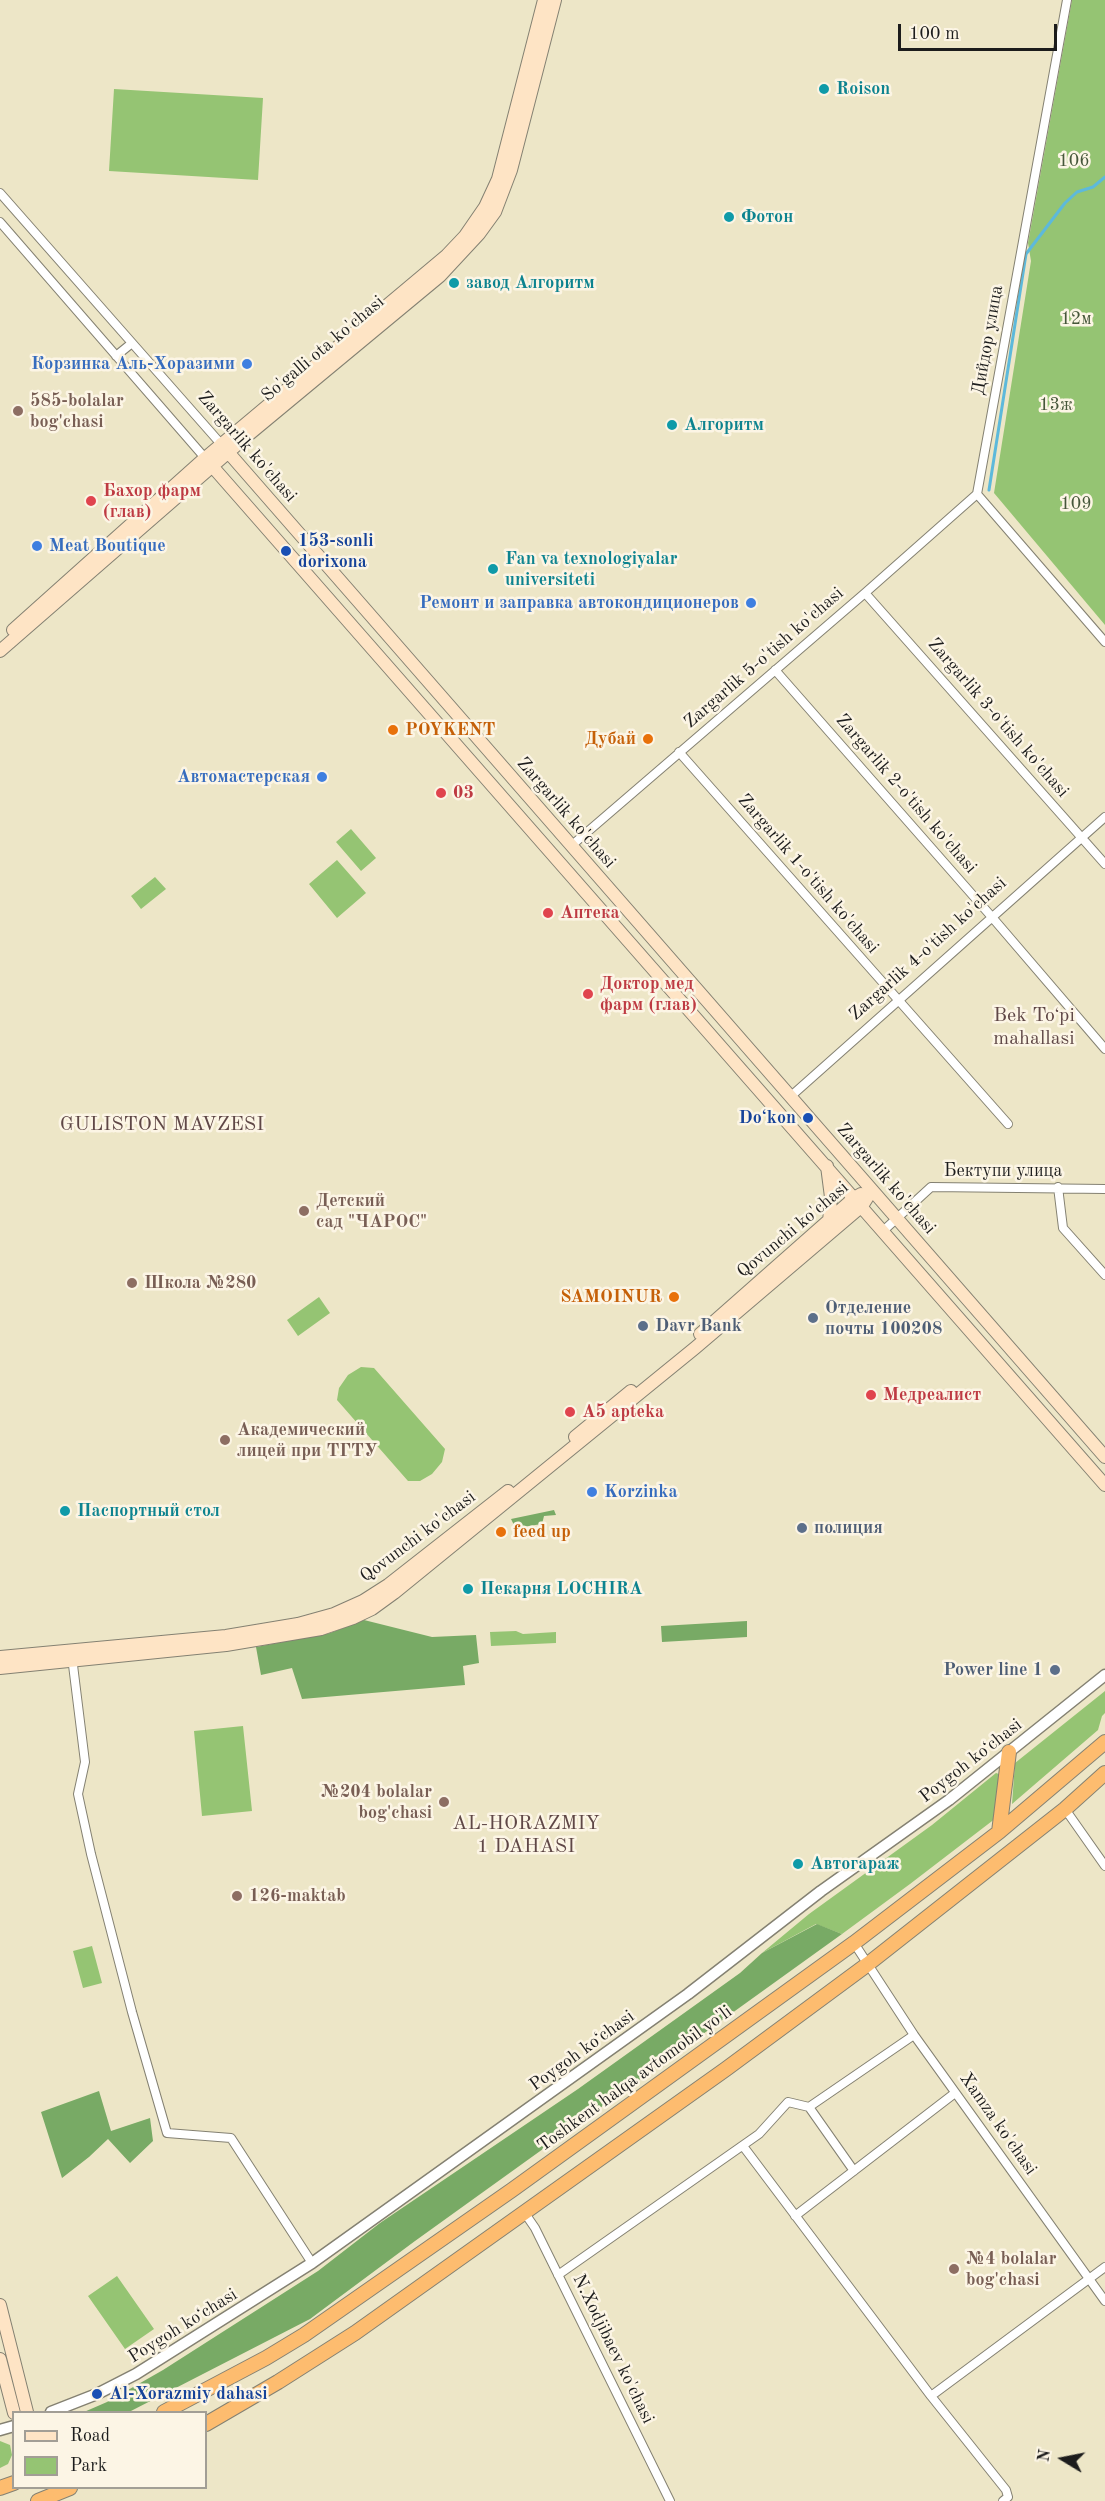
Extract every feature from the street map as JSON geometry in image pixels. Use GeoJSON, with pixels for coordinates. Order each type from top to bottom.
{"type":"FeatureCollection","features":[{"type":"Feature","properties":{"kind":"highway","name":"Toshkent halqa avtomobil yo'li"},"geometry":{"type":"LineString","coordinates":[[166,2411],[266,2358],[352,2304],[854,1943],[999,1832],[1105,1742]]}},
{"type":"Feature","properties":{"kind":"highway"},"geometry":{"type":"LineString","coordinates":[[999,1832],[1009,1752]]}},
{"type":"Feature","properties":{"kind":"highway"},"geometry":{"type":"LineString","coordinates":[[207,2423],[278,2382],[354,2333],[726,2069],[868,1964],[1065,1809],[1105,1773]]}},
{"type":"Feature","properties":{"kind":"highway"},"geometry":{"type":"LineString","coordinates":[[266,2358],[278,2382]]}},
{"type":"Feature","properties":{"kind":"highway"},"geometry":{"type":"LineString","coordinates":[[38,2501],[54,2492]]}},
{"type":"Feature","properties":{"kind":"main road","name":"So'galli ota ko'chasi"},"geometry":{"type":"LineString","coordinates":[[0,641],[447,255],[477,221],[498,179],[544,0]]}},
{"type":"Feature","properties":{"kind":"main road","name":"So'galli ota ko'chasi"},"geometry":{"type":"LineString","coordinates":[[224,448],[440,276],[489,221],[500,202],[515,160],[555,0]]}},
{"type":"Feature","properties":{"kind":"main road","name":"Zargarlik ko'chasi"},"geometry":{"type":"LineString","coordinates":[[224,448],[1105,1457]]}},
{"type":"Feature","properties":{"kind":"main road","name":"So'galli ota ko'chasi"},"geometry":{"type":"LineString","coordinates":[[0,651],[208,462]]}},
{"type":"Feature","properties":{"kind":"main road","name":"Zargarlik ko'chasi"},"geometry":{"type":"LineString","coordinates":[[208,462],[1105,1485]]}},
{"type":"Feature","properties":{"kind":"main road"},"geometry":{"type":"LineString","coordinates":[[485,778],[500,764]]}},
{"type":"Feature","properties":{"kind":"main road"},"geometry":{"type":"LineString","coordinates":[[495,789],[510,776]]}},
{"type":"Feature","properties":{"kind":"main road"},"geometry":{"type":"LineString","coordinates":[[556,859],[571,846]]}},
{"type":"Feature","properties":{"kind":"main road","name":"Zargarlik 4-o'tish ko'chasi"},"geometry":{"type":"LineString","coordinates":[[776,1109],[790,1096]]}},
{"type":"Feature","properties":{"kind":"main road"},"geometry":{"type":"LineString","coordinates":[[826,1165],[830,1184],[828,1222]]}},
{"type":"Feature","properties":{"kind":"main road","name":"Qovunchi ko'chasi"},"geometry":{"type":"LineString","coordinates":[[0,1657],[72,1656],[226,1645],[307,1632],[335,1625],[372,1609],[619,1411],[872,1190]]}},
{"type":"Feature","properties":{"kind":"main road","name":"Qovunchi ko'chasi"},"geometry":{"type":"LineString","coordinates":[[0,1668],[225,1636],[316,1619],[363,1601],[388,1585],[516,1485],[690,1342],[828,1222],[858,1202]]}},
{"type":"Feature","properties":{"kind":"main road"},"geometry":{"type":"LineString","coordinates":[[0,2305],[27,2411]]}},
{"type":"Feature","properties":{"kind":"main road"},"geometry":{"type":"LineString","coordinates":[[0,2359],[13,2411]]}},
{"type":"Feature","properties":{"kind":"street","name":"Дийдор улица"},"geometry":{"type":"LineString","coordinates":[[977,494],[1067,0]]}},
{"type":"Feature","properties":{"kind":"street","name":"Zargarlik ko'chasi"},"geometry":{"type":"LineString","coordinates":[[0,193],[224,448]]}},
{"type":"Feature","properties":{"kind":"street","name":"Zargarlik ko'chasi"},"geometry":{"type":"LineString","coordinates":[[0,222],[208,462]]}},
{"type":"Feature","properties":{"kind":"street"},"geometry":{"type":"LineString","coordinates":[[116,356],[132,343]]}},
{"type":"Feature","properties":{"kind":"street","name":"Zargarlik 5-o'tish ko'chasi"},"geometry":{"type":"LineString","coordinates":[[571,846],[977,494]]}},
{"type":"Feature","properties":{"kind":"street"},"geometry":{"type":"LineString","coordinates":[[977,494],[1105,642]]}},
{"type":"Feature","properties":{"kind":"street","name":"Zargarlik 3-o'tish ko'chasi"},"geometry":{"type":"LineString","coordinates":[[865,593],[1105,864]]}},
{"type":"Feature","properties":{"kind":"street","name":"Zargarlik 2-o'tish ko'chasi"},"geometry":{"type":"LineString","coordinates":[[775,670],[1105,1049]]}},
{"type":"Feature","properties":{"kind":"street","name":"Zargarlik 1-o'tish ko'chasi"},"geometry":{"type":"LineString","coordinates":[[680,752],[897,1001],[1008,1124]]}},
{"type":"Feature","properties":{"kind":"street","name":"Zargarlik 4-o'tish ko'chasi"},"geometry":{"type":"LineString","coordinates":[[790,1096],[1105,817]]}},
{"type":"Feature","properties":{"kind":"street","name":"Бектупи улица"},"geometry":{"type":"LineString","coordinates":[[883,1231],[931,1187],[1105,1189]]}},
{"type":"Feature","properties":{"kind":"street"},"geometry":{"type":"LineString","coordinates":[[1058,1187],[1063,1228],[1105,1275]]}},
{"type":"Feature","properties":{"kind":"street"},"geometry":{"type":"LineString","coordinates":[[72,1656],[85,1762],[78,1794],[91,1854],[135,2022],[167,2133],[231,2138],[312,2264]]}},
{"type":"Feature","properties":{"kind":"street","name":"Poygoh koʻchasi"},"geometry":{"type":"LineString","coordinates":[[54,2411],[97,2394],[136,2374],[312,2264],[688,1994],[760,1937],[949,1800],[1105,1675]]}},
{"type":"Feature","properties":{"kind":"street"},"geometry":{"type":"LineString","coordinates":[[1065,1809],[1105,1866]]}},
{"type":"Feature","properties":{"kind":"street","name":"Xamza ko'chasi"},"geometry":{"type":"LineString","coordinates":[[854,1943],[914,2035],[1105,2301]]}},
{"type":"Feature","properties":{"kind":"street"},"geometry":{"type":"LineString","coordinates":[[809,2107],[914,2035]]}},
{"type":"Feature","properties":{"kind":"street"},"geometry":{"type":"LineString","coordinates":[[795,2216],[956,2093]]}},
{"type":"Feature","properties":{"kind":"street"},"geometry":{"type":"LineString","coordinates":[[558,2275],[759,2134],[788,2102],[809,2107],[854,2171]]}},
{"type":"Feature","properties":{"kind":"street"},"geometry":{"type":"LineString","coordinates":[[743,2146],[931,2396],[1006,2490],[1008,2497],[1003,2501]]}},
{"type":"Feature","properties":{"kind":"street","name":"N.Xodjibaev ko'chasi"},"geometry":{"type":"LineString","coordinates":[[524,2212],[535,2228],[670,2501]]}},
{"type":"Feature","properties":{"kind":"street"},"geometry":{"type":"LineString","coordinates":[[931,2396],[1105,2267]]}},
{"type":"Feature","properties":{"kind":"green space"},"geometry":{"type":"Polygon","coordinates":[[[1072,0],[1105,0],[1105,625],[994,493],[1031,261],[1028,243],[1072,0]]]}},
{"type":"Feature","properties":{"kind":"green space"},"geometry":{"type":"Polygon","coordinates":[[[114,89],[263,98],[258,180],[109,171],[114,89]]]}},
{"type":"Feature","properties":{"kind":"green space"},"geometry":{"type":"Polygon","coordinates":[[[351,829],[376,858],[361,871],[336,842],[351,829]]]}},
{"type":"Feature","properties":{"kind":"green space"},"geometry":{"type":"Polygon","coordinates":[[[337,860],[366,893],[337,918],[309,884],[337,860]]]}},
{"type":"Feature","properties":{"kind":"green space"},"geometry":{"type":"Polygon","coordinates":[[[155,877],[166,889],[141,909],[131,896],[155,877]]]}},
{"type":"Feature","properties":{"kind":"green space"},"geometry":{"type":"Polygon","coordinates":[[[319,1297],[330,1313],[298,1336],[287,1320],[319,1297]]]}},
{"type":"Feature","properties":{"kind":"green space"},"geometry":{"type":"Polygon","coordinates":[[[361,1367],[374,1368],[445,1449],[442,1462],[432,1474],[420,1481],[408,1481],[337,1400],[339,1388],[348,1375],[361,1367]]]}},
{"type":"Feature","properties":{"kind":"green space"},"geometry":{"type":"Polygon","coordinates":[[[554,1510],[556,1515],[544,1516],[542,1524],[522,1527],[517,1531],[511,1519],[554,1510]]]}},
{"type":"Feature","properties":{"kind":"green space"},"geometry":{"type":"Polygon","coordinates":[[[364,1620],[432,1637],[476,1635],[479,1663],[463,1666],[465,1685],[302,1699],[292,1668],[261,1675],[256,1647],[330,1633],[364,1620]]]}},
{"type":"Feature","properties":{"kind":"green space"},"geometry":{"type":"Polygon","coordinates":[[[747,1621],[747,1637],[662,1642],[661,1626],[747,1621]]]}},
{"type":"Feature","properties":{"kind":"green space"},"geometry":{"type":"Polygon","coordinates":[[[516,1631],[523,1634],[556,1632],[556,1643],[491,1646],[490,1632],[516,1631]]]}},
{"type":"Feature","properties":{"kind":"green space"},"geometry":{"type":"Polygon","coordinates":[[[1105,1691],[1105,1713],[1098,1730],[1012,1804],[1015,1763],[1105,1691]]]}},
{"type":"Feature","properties":{"kind":"green space"},"geometry":{"type":"Polygon","coordinates":[[[243,1726],[252,1811],[202,1816],[194,1731],[243,1726]]]}},
{"type":"Feature","properties":{"kind":"green space"},"geometry":{"type":"Polygon","coordinates":[[[996,1773],[1002,1775],[996,1818],[842,1934],[816,1924],[762,1953],[809,1914],[932,1825],[996,1773]]]}},
{"type":"Feature","properties":{"kind":"green space"},"geometry":{"type":"Polygon","coordinates":[[[817,1924],[842,1934],[310,2319],[131,2411],[86,2411],[107,2402],[163,2370],[318,2271],[380,2223],[578,2089],[740,1973],[762,1953],[817,1924]]]}},
{"type":"Feature","properties":{"kind":"green space"},"geometry":{"type":"Polygon","coordinates":[[[92,1946],[102,1983],[83,1988],[73,1951],[92,1946]]]}},
{"type":"Feature","properties":{"kind":"green space"},"geometry":{"type":"Polygon","coordinates":[[[99,2091],[111,2131],[150,2118],[153,2141],[130,2163],[108,2139],[62,2178],[41,2112],[99,2091]]]}},
{"type":"Feature","properties":{"kind":"green space"},"geometry":{"type":"Polygon","coordinates":[[[117,2276],[154,2329],[125,2349],[88,2296],[117,2276]]]}},
{"type":"Feature","properties":{"kind":"green space"},"geometry":{"type":"Polygon","coordinates":[[[0,2441],[10,2445],[12,2455],[8,2464],[0,2468],[0,2441]]]}},
{"type":"Feature","properties":{"kind":"waterway"},"geometry":{"type":"LineString","coordinates":[[989,490],[1026,254],[1065,203],[1077,192],[1093,187],[1105,177]]}},
{"type":"Feature","properties":{"kind":"place","name":"Roison"},"geometry":{"type":"Point","coordinates":[824,89]}},
{"type":"Feature","properties":{"kind":"place","name":"Фотон"},"geometry":{"type":"Point","coordinates":[729,217]}},
{"type":"Feature","properties":{"kind":"place","name":"завод Алгоритм"},"geometry":{"type":"Point","coordinates":[454,283]}},
{"type":"Feature","properties":{"kind":"place","name":"Корзинка Аль-Хоразими"},"geometry":{"type":"Point","coordinates":[247,364]}},
{"type":"Feature","properties":{"kind":"place","name":"585-bolalar bog'chasi"},"geometry":{"type":"Point","coordinates":[18,411]}},
{"type":"Feature","properties":{"kind":"place","name":"Алгоритм"},"geometry":{"type":"Point","coordinates":[672,425]}},
{"type":"Feature","properties":{"kind":"place","name":"Бахор фарм (глав)"},"geometry":{"type":"Point","coordinates":[91,501]}},
{"type":"Feature","properties":{"kind":"place","name":"Meat Boutique"},"geometry":{"type":"Point","coordinates":[37,546]}},
{"type":"Feature","properties":{"kind":"place","name":"153-sonli dorixona"},"geometry":{"type":"Point","coordinates":[286,551]}},
{"type":"Feature","properties":{"kind":"place","name":"Fan va texnologiyalar universiteti"},"geometry":{"type":"Point","coordinates":[493,569]}},
{"type":"Feature","properties":{"kind":"place","name":"Ремонт и заправка автокондиционеров"},"geometry":{"type":"Point","coordinates":[751,603]}},
{"type":"Feature","properties":{"kind":"place","name":"POYKENT"},"geometry":{"type":"Point","coordinates":[393,730]}},
{"type":"Feature","properties":{"kind":"place","name":"Дубай"},"geometry":{"type":"Point","coordinates":[648,739]}},
{"type":"Feature","properties":{"kind":"place","name":"Автомастерская"},"geometry":{"type":"Point","coordinates":[322,777]}},
{"type":"Feature","properties":{"kind":"place","name":"03"},"geometry":{"type":"Point","coordinates":[441,793]}},
{"type":"Feature","properties":{"kind":"place","name":"Аптека"},"geometry":{"type":"Point","coordinates":[548,913]}},
{"type":"Feature","properties":{"kind":"place","name":"Доктор мед фарм (глав)"},"geometry":{"type":"Point","coordinates":[588,994]}},
{"type":"Feature","properties":{"kind":"place","name":"Doʻkon"},"geometry":{"type":"Point","coordinates":[808,1118]}},
{"type":"Feature","properties":{"kind":"place","name":"Детский сад \"ЧАРОС\""},"geometry":{"type":"Point","coordinates":[304,1211]}},
{"type":"Feature","properties":{"kind":"place","name":"Школа №280"},"geometry":{"type":"Point","coordinates":[132,1283]}},
{"type":"Feature","properties":{"kind":"place","name":"SAMOINUR"},"geometry":{"type":"Point","coordinates":[674,1297]}},
{"type":"Feature","properties":{"kind":"place","name":"Отделение почты 100208"},"geometry":{"type":"Point","coordinates":[813,1318]}},
{"type":"Feature","properties":{"kind":"place","name":"Davr Bank"},"geometry":{"type":"Point","coordinates":[643,1326]}},
{"type":"Feature","properties":{"kind":"place","name":"Медреалист"},"geometry":{"type":"Point","coordinates":[871,1395]}},
{"type":"Feature","properties":{"kind":"place","name":"A5 apteka"},"geometry":{"type":"Point","coordinates":[570,1412]}},
{"type":"Feature","properties":{"kind":"place","name":"Академический лицей при ТГТУ"},"geometry":{"type":"Point","coordinates":[225,1440]}},
{"type":"Feature","properties":{"kind":"place","name":"Korzinka"},"geometry":{"type":"Point","coordinates":[592,1492]}},
{"type":"Feature","properties":{"kind":"place","name":"Паспортный стол"},"geometry":{"type":"Point","coordinates":[65,1511]}},
{"type":"Feature","properties":{"kind":"place","name":"полиция"},"geometry":{"type":"Point","coordinates":[802,1528]}},
{"type":"Feature","properties":{"kind":"place","name":"feed up"},"geometry":{"type":"Point","coordinates":[501,1532]}},
{"type":"Feature","properties":{"kind":"place","name":"Пекарня LOCHIRA"},"geometry":{"type":"Point","coordinates":[468,1589]}},
{"type":"Feature","properties":{"kind":"place","name":"Power line 1"},"geometry":{"type":"Point","coordinates":[1055,1670]}},
{"type":"Feature","properties":{"kind":"place","name":"№204 bolalar bog'chasi"},"geometry":{"type":"Point","coordinates":[444,1802]}},
{"type":"Feature","properties":{"kind":"place","name":"Автогараж"},"geometry":{"type":"Point","coordinates":[798,1864]}},
{"type":"Feature","properties":{"kind":"place","name":"126-maktab"},"geometry":{"type":"Point","coordinates":[237,1896]}},
{"type":"Feature","properties":{"kind":"place","name":"№4 bolalar bog'chasi"},"geometry":{"type":"Point","coordinates":[954,2269]}},
{"type":"Feature","properties":{"kind":"place","name":"Al-Xorazmiy dahasi"},"geometry":{"type":"Point","coordinates":[97,2394]}},
{"type":"Feature","properties":{"kind":"district","name":"Bek Toʻpi mahallasi"},"geometry":{"type":"Point","coordinates":[1034,1028]}},
{"type":"Feature","properties":{"kind":"district","name":"GULISTON MAVZESI"},"geometry":{"type":"Point","coordinates":[162,1125]}},
{"type":"Feature","properties":{"kind":"district","name":"AL-HORAZMIY 1 DAHASI"},"geometry":{"type":"Point","coordinates":[526,1836]}},
{"type":"Feature","properties":{"kind":"park label","name":"106"},"geometry":{"type":"Point","coordinates":[1074,161]}},
{"type":"Feature","properties":{"kind":"park label","name":"12м"},"geometry":{"type":"Point","coordinates":[1076,319]}},
{"type":"Feature","properties":{"kind":"park label","name":"13ж"},"geometry":{"type":"Point","coordinates":[1056,405]}},
{"type":"Feature","properties":{"kind":"park label","name":"109"},"geometry":{"type":"Point","coordinates":[1076,504]}}]}
